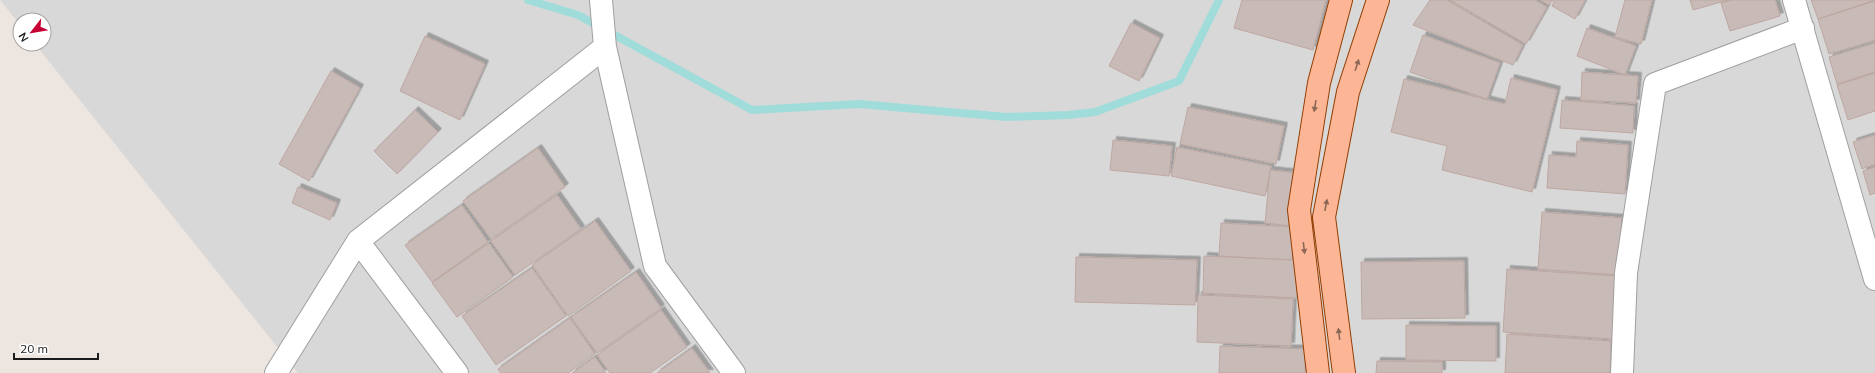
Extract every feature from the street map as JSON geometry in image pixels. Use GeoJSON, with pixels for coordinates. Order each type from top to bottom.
{"type":"FeatureCollection","features":[{"type":"Feature","properties":{"kind":"main road"},"geometry":{"type":"LineString","coordinates":[[1318,373],[1299,210],[1319,84],[1341,0]]}},
{"type":"Feature","properties":{"kind":"main road"},"geometry":{"type":"LineString","coordinates":[[1344,373],[1324,217],[1348,92],[1378,0]]}},
{"type":"Feature","properties":{"kind":"main road"},"geometry":{"type":"LineString","coordinates":[[1319,84],[1348,92]]}},
{"type":"Feature","properties":{"kind":"street"},"geometry":{"type":"LineString","coordinates":[[601,0],[605,47],[655,266],[734,373]]}},
{"type":"Feature","properties":{"kind":"street"},"geometry":{"type":"LineString","coordinates":[[1794,0],[1875,279]]}},
{"type":"Feature","properties":{"kind":"street"},"geometry":{"type":"LineString","coordinates":[[1622,373],[1626,273],[1655,84],[1803,28]]}},
{"type":"Feature","properties":{"kind":"street"},"geometry":{"type":"LineString","coordinates":[[276,373],[358,241],[605,47]]}},
{"type":"Feature","properties":{"kind":"street"},"geometry":{"type":"LineString","coordinates":[[358,241],[457,373]]}},
{"type":"Feature","properties":{"kind":"shaded area"},"geometry":{"type":"Polygon","coordinates":[[[0,0],[1875,0],[1875,373],[298,373],[41,52],[52,52],[52,12],[12,12],[12,15],[0,0]]]}},
{"type":"Feature","properties":{"kind":"building"},"geometry":{"type":"Polygon","coordinates":[[[1242,0],[1326,0],[1313,50],[1234,28],[1242,0]]]}},
{"type":"Feature","properties":{"kind":"building"},"geometry":{"type":"Polygon","coordinates":[[[1430,0],[1447,0],[1523,45],[1513,65],[1413,25],[1430,0]]]}},
{"type":"Feature","properties":{"kind":"building"},"geometry":{"type":"Polygon","coordinates":[[[1450,0],[1535,0],[1547,7],[1526,44],[1450,0]]]}},
{"type":"Feature","properties":{"kind":"building"},"geometry":{"type":"Polygon","coordinates":[[[1540,0],[1552,0],[1549,5],[1540,0]]]}},
{"type":"Feature","properties":{"kind":"building"},"geometry":{"type":"Polygon","coordinates":[[[1555,0],[1585,0],[1575,19],[1552,6],[1555,0]]]}},
{"type":"Feature","properties":{"kind":"building"},"geometry":{"type":"Polygon","coordinates":[[[1625,0],[1652,0],[1641,44],[1615,37],[1625,0]]]}},
{"type":"Feature","properties":{"kind":"building"},"geometry":{"type":"Polygon","coordinates":[[[1690,0],[1728,0],[1693,10],[1690,0]]]}},
{"type":"Feature","properties":{"kind":"building"},"geometry":{"type":"Polygon","coordinates":[[[1732,0],[1775,0],[1780,16],[1730,31],[1721,3],[1732,0]]]}},
{"type":"Feature","properties":{"kind":"building"},"geometry":{"type":"Polygon","coordinates":[[[1811,0],[1875,0],[1818,19],[1811,0]]]}},
{"type":"Feature","properties":{"kind":"building"},"geometry":{"type":"Polygon","coordinates":[[[1875,1],[1875,40],[1829,54],[1818,19],[1875,1]]]}},
{"type":"Feature","properties":{"kind":"building"},"geometry":{"type":"Polygon","coordinates":[[[1131,23],[1160,38],[1139,81],[1109,66],[1131,23]]]}},
{"type":"Feature","properties":{"kind":"building"},"geometry":{"type":"Polygon","coordinates":[[[1587,28],[1636,46],[1625,75],[1577,56],[1587,28]]]}},
{"type":"Feature","properties":{"kind":"building"},"geometry":{"type":"Polygon","coordinates":[[[1423,35],[1500,63],[1487,99],[1410,72],[1423,35]]]}},
{"type":"Feature","properties":{"kind":"building"},"geometry":{"type":"Polygon","coordinates":[[[425,36],[485,64],[460,120],[400,91],[425,36]]]}},
{"type":"Feature","properties":{"kind":"building"},"geometry":{"type":"Polygon","coordinates":[[[1875,43],[1875,72],[1837,84],[1829,57],[1875,43]]]}},
{"type":"Feature","properties":{"kind":"building"},"geometry":{"type":"Polygon","coordinates":[[[331,71],[360,88],[309,181],[279,164],[331,71]]]}},
{"type":"Feature","properties":{"kind":"building"},"geometry":{"type":"Polygon","coordinates":[[[1582,72],[1638,76],[1636,103],[1581,100],[1582,72]]]}},
{"type":"Feature","properties":{"kind":"building"},"geometry":{"type":"Polygon","coordinates":[[[1875,73],[1875,111],[1848,120],[1837,85],[1875,73]]]}},
{"type":"Feature","properties":{"kind":"building"},"geometry":{"type":"Polygon","coordinates":[[[1511,78],[1557,90],[1532,192],[1442,170],[1447,146],[1391,132],[1404,79],[1505,104],[1511,78]]]}},
{"type":"Feature","properties":{"kind":"building"},"geometry":{"type":"Polygon","coordinates":[[[1562,100],[1634,106],[1633,133],[1560,128],[1562,100]]]}},
{"type":"Feature","properties":{"kind":"building"},"geometry":{"type":"Polygon","coordinates":[[[1188,107],[1284,126],[1276,164],[1180,144],[1188,107]]]}},
{"type":"Feature","properties":{"kind":"building"},"geometry":{"type":"Polygon","coordinates":[[[415,110],[438,132],[397,174],[374,151],[415,110]]]}},
{"type":"Feature","properties":{"kind":"building"},"geometry":{"type":"Polygon","coordinates":[[[1875,135],[1875,164],[1862,169],[1853,142],[1875,135]]]}},
{"type":"Feature","properties":{"kind":"building"},"geometry":{"type":"Polygon","coordinates":[[[1113,140],[1172,146],[1169,176],[1110,170],[1113,140]]]}},
{"type":"Feature","properties":{"kind":"building"},"geometry":{"type":"Polygon","coordinates":[[[1577,141],[1628,145],[1625,194],[1547,188],[1549,155],[1576,157],[1577,141]]]}},
{"type":"Feature","properties":{"kind":"building"},"geometry":{"type":"Polygon","coordinates":[[[1177,147],[1271,166],[1265,196],[1171,176],[1177,147]]]}},
{"type":"Feature","properties":{"kind":"building"},"geometry":{"type":"Polygon","coordinates":[[[538,148],[565,187],[491,239],[463,201],[538,148]]]}},
{"type":"Feature","properties":{"kind":"building"},"geometry":{"type":"Polygon","coordinates":[[[1875,167],[1875,193],[1870,195],[1863,171],[1875,167]]]}},
{"type":"Feature","properties":{"kind":"building"},"geometry":{"type":"Polygon","coordinates":[[[1270,170],[1298,173],[1292,226],[1265,223],[1270,170]]]}},
{"type":"Feature","properties":{"kind":"building"},"geometry":{"type":"Polygon","coordinates":[[[298,187],[337,203],[330,220],[292,203],[298,187]]]}},
{"type":"Feature","properties":{"kind":"building"},"geometry":{"type":"Polygon","coordinates":[[[557,195],[581,229],[515,275],[491,241],[557,195]]]}},
{"type":"Feature","properties":{"kind":"building"},"geometry":{"type":"Polygon","coordinates":[[[462,205],[488,242],[432,282],[405,245],[462,205]]]}},
{"type":"Feature","properties":{"kind":"building"},"geometry":{"type":"Polygon","coordinates":[[[1542,212],[1622,218],[1618,275],[1538,269],[1542,212]]]}},
{"type":"Feature","properties":{"kind":"building"},"geometry":{"type":"Polygon","coordinates":[[[595,221],[631,271],[568,316],[532,265],[595,221]]]}},
{"type":"Feature","properties":{"kind":"building"},"geometry":{"type":"Polygon","coordinates":[[[1221,223],[1294,227],[1292,260],[1219,256],[1221,223]]]}},
{"type":"Feature","properties":{"kind":"building"},"geometry":{"type":"Polygon","coordinates":[[[489,243],[513,277],[457,317],[432,283],[489,243]]]}},
{"type":"Feature","properties":{"kind":"building"},"geometry":{"type":"Polygon","coordinates":[[[1204,256],[1298,260],[1297,298],[1203,293],[1204,256]]]}},
{"type":"Feature","properties":{"kind":"building"},"geometry":{"type":"Polygon","coordinates":[[[1076,257],[1197,260],[1195,305],[1075,302],[1076,257]]]}},
{"type":"Feature","properties":{"kind":"building"},"geometry":{"type":"Polygon","coordinates":[[[1464,261],[1465,318],[1362,319],[1361,262],[1464,261]]]}},
{"type":"Feature","properties":{"kind":"building"},"geometry":{"type":"Polygon","coordinates":[[[532,268],[566,316],[496,365],[462,316],[532,268]]]}},
{"type":"Feature","properties":{"kind":"building"},"geometry":{"type":"Polygon","coordinates":[[[1507,269],[1618,276],[1614,339],[1503,332],[1507,269]]]}},
{"type":"Feature","properties":{"kind":"building"},"geometry":{"type":"Polygon","coordinates":[[[636,272],[661,308],[597,353],[571,317],[636,272]]]}},
{"type":"Feature","properties":{"kind":"building"},"geometry":{"type":"Polygon","coordinates":[[[1198,295],[1293,299],[1291,346],[1197,342],[1198,295]]]}},
{"type":"Feature","properties":{"kind":"building"},"geometry":{"type":"Polygon","coordinates":[[[661,310],[687,347],[650,373],[610,373],[597,355],[661,310]]]}},
{"type":"Feature","properties":{"kind":"building"},"geometry":{"type":"Polygon","coordinates":[[[570,318],[595,354],[568,373],[501,373],[498,369],[570,318]]]}},
{"type":"Feature","properties":{"kind":"building"},"geometry":{"type":"Polygon","coordinates":[[[1406,325],[1496,326],[1496,361],[1406,360],[1406,325]]]}},
{"type":"Feature","properties":{"kind":"building"},"geometry":{"type":"Polygon","coordinates":[[[1507,334],[1611,341],[1610,373],[1505,373],[1507,334]]]}},
{"type":"Feature","properties":{"kind":"building"},"geometry":{"type":"Polygon","coordinates":[[[1220,346],[1306,349],[1305,373],[1219,373],[1220,346]]]}},
{"type":"Feature","properties":{"kind":"building"},"geometry":{"type":"Polygon","coordinates":[[[692,348],[710,373],[657,373],[692,348]]]}},
{"type":"Feature","properties":{"kind":"building"},"geometry":{"type":"Polygon","coordinates":[[[595,357],[606,373],[572,373],[595,357]]]}},
{"type":"Feature","properties":{"kind":"building"},"geometry":{"type":"Polygon","coordinates":[[[1377,361],[1442,362],[1442,373],[1376,373],[1377,361]]]}},
{"type":"Feature","properties":{"kind":"waterway"},"geometry":{"type":"LineString","coordinates":[[528,0],[578,15],[752,110],[859,104],[1006,117],[1068,115],[1095,112],[1179,81],[1219,0]]}}]}
